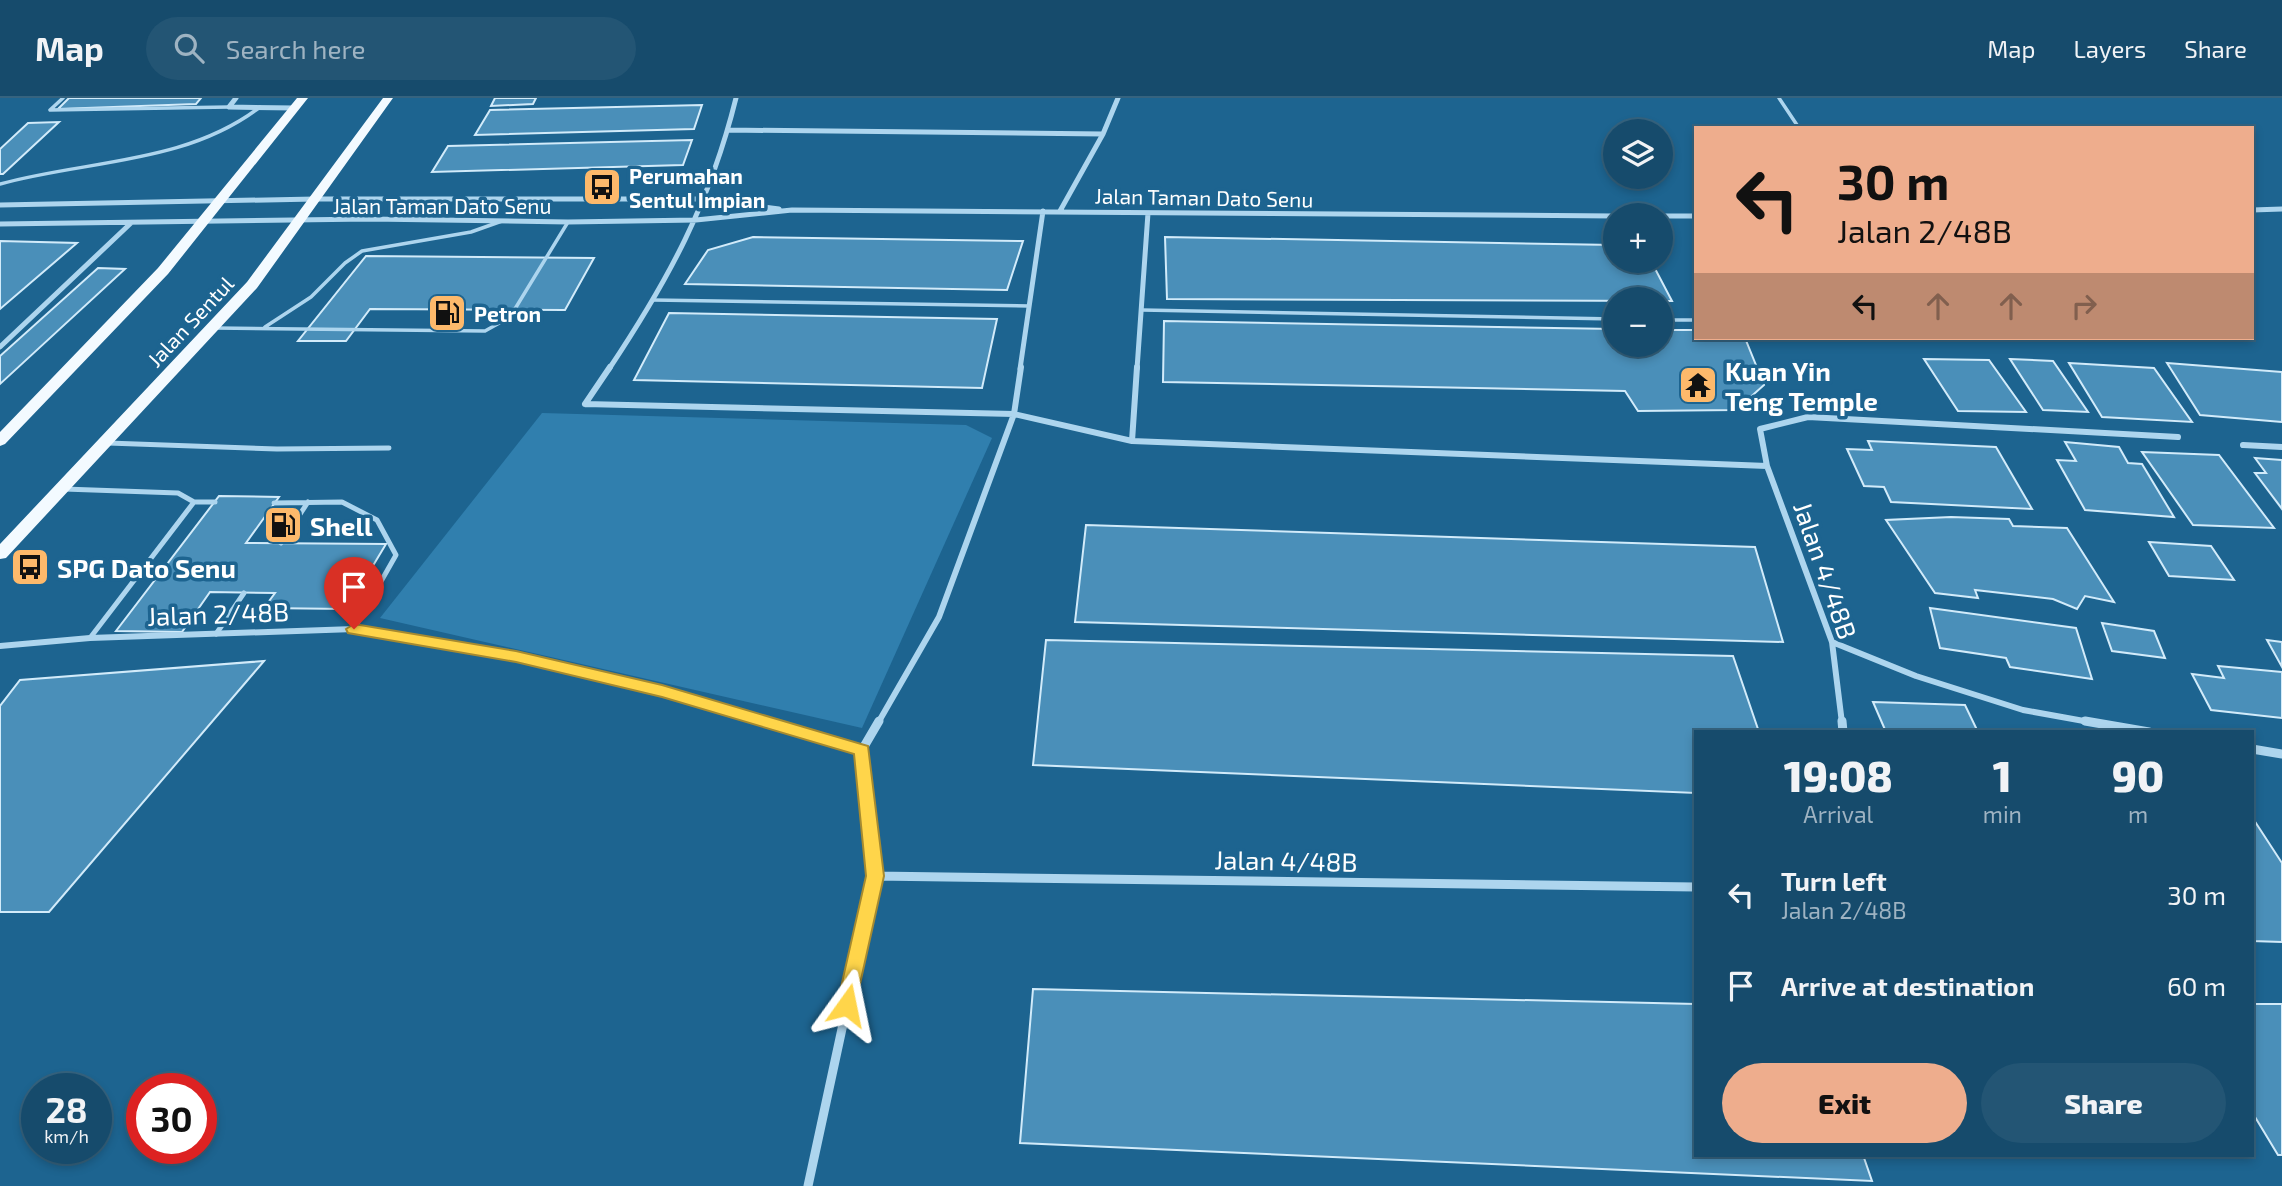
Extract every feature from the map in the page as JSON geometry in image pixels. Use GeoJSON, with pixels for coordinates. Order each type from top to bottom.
{"type":"FeatureCollection","features":[{"type":"Feature","properties":{"kind":"main road","name":"Jalan Sentul"},"geometry":{"type":"LineString","coordinates":[[0,554],[252,285],[388,98]]}},
{"type":"Feature","properties":{"kind":"main road"},"geometry":{"type":"LineString","coordinates":[[0,441],[163,271],[299,103]]}},
{"type":"Feature","properties":{"kind":"street"},"geometry":{"type":"LineString","coordinates":[[229,107],[236,98]]}},
{"type":"Feature","properties":{"kind":"street"},"geometry":{"type":"LineString","coordinates":[[736,98],[728,130],[696,220],[653,300],[585,404],[1014,414],[1132,441],[1767,466]]}},
{"type":"Feature","properties":{"kind":"street"},"geometry":{"type":"LineString","coordinates":[[1060,211],[1103,134],[1118,98]]}},
{"type":"Feature","properties":{"kind":"street"},"geometry":{"type":"LineString","coordinates":[[229,107],[299,103]]}},
{"type":"Feature","properties":{"kind":"street"},"geometry":{"type":"LineString","coordinates":[[728,130],[1103,134]]}},
{"type":"Feature","properties":{"kind":"street","name":"Jalan Taman Dato Senu"},"geometry":{"type":"LineString","coordinates":[[0,205],[315,199],[703,199],[792,210]]}},
{"type":"Feature","properties":{"kind":"street"},"geometry":{"type":"LineString","coordinates":[[2254,210],[2282,208]]}},
{"type":"Feature","properties":{"kind":"street","name":"Jalan Taman Dato Senu"},"geometry":{"type":"LineString","coordinates":[[0,224],[370,219],[568,222],[696,220],[792,210],[1603,216]]}},
{"type":"Feature","properties":{"kind":"street"},"geometry":{"type":"LineString","coordinates":[[808,1186],[875,876],[862,750],[939,617],[1014,414],[1043,211]]}},
{"type":"Feature","properties":{"kind":"street"},"geometry":{"type":"LineString","coordinates":[[1132,441],[1148,213]]}},
{"type":"Feature","properties":{"kind":"street"},"geometry":{"type":"LineString","coordinates":[[1673,216],[1694,216]]}},
{"type":"Feature","properties":{"kind":"street"},"geometry":{"type":"LineString","coordinates":[[0,347],[131,223]]}},
{"type":"Feature","properties":{"kind":"street","name":"Jalan 4/48B"},"geometry":{"type":"LineString","coordinates":[[1843,730],[1832,642],[1767,466],[1760,429],[1808,417],[2178,437]]}},
{"type":"Feature","properties":{"kind":"street"},"geometry":{"type":"LineString","coordinates":[[2243,445],[2282,447]]}},
{"type":"Feature","properties":{"kind":"street","name":"Jalan 2/48B"},"geometry":{"type":"LineString","coordinates":[[0,646],[90,638],[354,629],[516,656],[621,681],[687,697],[862,750]]}},
{"type":"Feature","properties":{"kind":"street"},"geometry":{"type":"LineString","coordinates":[[1832,642],[1916,676],[2023,710],[2138,730]]}},
{"type":"Feature","properties":{"kind":"street"},"geometry":{"type":"LineString","coordinates":[[2254,749],[2282,754]]}},
{"type":"Feature","properties":{"kind":"street","name":"Jalan 4/48B"},"geometry":{"type":"LineString","coordinates":[[875,876],[1694,887]]}},
{"type":"Feature","properties":{"kind":"lane"},"geometry":{"type":"LineString","coordinates":[[63,98],[50,110],[229,107]]}},
{"type":"Feature","properties":{"kind":"lane"},"geometry":{"type":"LineString","coordinates":[[1779,98],[1798,126]]}},
{"type":"Feature","properties":{"kind":"lane"},"geometry":{"type":"LineString","coordinates":[[0,184],[64,168],[174,148],[234,126],[260,107]]}},
{"type":"Feature","properties":{"kind":"lane"},"geometry":{"type":"LineString","coordinates":[[263,329],[311,297],[345,263],[362,251],[471,232],[502,221]]}},
{"type":"Feature","properties":{"kind":"lane"},"geometry":{"type":"LineString","coordinates":[[212,327],[485,331],[510,317],[568,222]]}},
{"type":"Feature","properties":{"kind":"lane"},"geometry":{"type":"LineString","coordinates":[[653,300],[1030,306]]}},
{"type":"Feature","properties":{"kind":"lane"},"geometry":{"type":"LineString","coordinates":[[1142,310],[1603,319]]}},
{"type":"Feature","properties":{"kind":"lane"},"geometry":{"type":"LineString","coordinates":[[1673,320],[1694,320]]}},
{"type":"Feature","properties":{"kind":"lane"},"geometry":{"type":"LineString","coordinates":[[104,443],[277,449],[389,448]]}},
{"type":"Feature","properties":{"kind":"lane"},"geometry":{"type":"LineString","coordinates":[[61,489],[178,494],[194,502],[215,502]]}},
{"type":"Feature","properties":{"kind":"lane"},"geometry":{"type":"LineString","coordinates":[[90,638],[194,502]]}},
{"type":"Feature","properties":{"kind":"lane"},"geometry":{"type":"LineString","coordinates":[[281,543],[308,502]]}},
{"type":"Feature","properties":{"kind":"lane"},"geometry":{"type":"LineString","coordinates":[[274,503],[342,502],[377,520],[396,555],[354,629]]}},
{"type":"Feature","properties":{"kind":"lane"},"geometry":{"type":"LineString","coordinates":[[216,634],[244,593]]}},
{"type":"Feature","properties":{"kind":"shaded area"},"geometry":{"type":"Polygon","coordinates":[[[542,413],[966,425],[992,438],[862,728],[380,618],[542,413]]]}},
{"type":"Feature","properties":{"kind":"building"},"geometry":{"type":"Polygon","coordinates":[[[69,98],[201,98],[196,104],[58,109],[69,98]]]}},
{"type":"Feature","properties":{"kind":"building"},"geometry":{"type":"Polygon","coordinates":[[[495,98],[536,98],[533,104],[491,106],[495,98]]]}},
{"type":"Feature","properties":{"kind":"building"},"geometry":{"type":"Polygon","coordinates":[[[702,105],[694,129],[475,135],[490,110],[702,105]]]}},
{"type":"Feature","properties":{"kind":"building"},"geometry":{"type":"Polygon","coordinates":[[[59,122],[0,174],[0,149],[28,123],[59,122]]]}},
{"type":"Feature","properties":{"kind":"building"},"geometry":{"type":"Polygon","coordinates":[[[692,140],[683,165],[432,172],[448,146],[692,140]]]}},
{"type":"Feature","properties":{"kind":"building"},"geometry":{"type":"Polygon","coordinates":[[[753,237],[1023,241],[1007,290],[685,284],[708,250],[753,237]]]}},
{"type":"Feature","properties":{"kind":"building"},"geometry":{"type":"Polygon","coordinates":[[[1165,237],[1603,245],[1603,273],[1657,273],[1665,287],[1603,287],[1603,301],[1167,299],[1165,237]]]}},
{"type":"Feature","properties":{"kind":"building"},"geometry":{"type":"Polygon","coordinates":[[[0,241],[77,243],[0,309],[0,241]]]}},
{"type":"Feature","properties":{"kind":"building"},"geometry":{"type":"Polygon","coordinates":[[[366,256],[594,258],[565,310],[370,309],[346,341],[298,341],[366,256]]]}},
{"type":"Feature","properties":{"kind":"building"},"geometry":{"type":"Polygon","coordinates":[[[98,268],[125,269],[0,384],[0,356],[98,268]]]}},
{"type":"Feature","properties":{"kind":"building"},"geometry":{"type":"Polygon","coordinates":[[[669,313],[997,319],[982,388],[634,380],[669,313]]]}},
{"type":"Feature","properties":{"kind":"building"},"geometry":{"type":"Polygon","coordinates":[[[1164,321],[1603,329],[1603,357],[1673,357],[1673,330],[1694,330],[1694,340],[1746,340],[1764,385],[1736,410],[1638,411],[1625,391],[1163,382],[1164,321]]]}},
{"type":"Feature","properties":{"kind":"building"},"geometry":{"type":"Polygon","coordinates":[[[1924,359],[1989,360],[2026,412],[1958,411],[1924,359]]]}},
{"type":"Feature","properties":{"kind":"building"},"geometry":{"type":"Polygon","coordinates":[[[2010,359],[2053,361],[2088,412],[2043,410],[2010,359]]]}},
{"type":"Feature","properties":{"kind":"building"},"geometry":{"type":"Polygon","coordinates":[[[2069,363],[2154,368],[2192,422],[2102,417],[2069,363]]]}},
{"type":"Feature","properties":{"kind":"building"},"geometry":{"type":"Polygon","coordinates":[[[2167,363],[2282,372],[2282,422],[2200,415],[2167,363]]]}},
{"type":"Feature","properties":{"kind":"building"},"geometry":{"type":"Polygon","coordinates":[[[1868,441],[1996,447],[2032,509],[1891,502],[1884,487],[1864,486],[1847,449],[1872,450],[1868,441]]]}},
{"type":"Feature","properties":{"kind":"building"},"geometry":{"type":"Polygon","coordinates":[[[2065,442],[2119,447],[2128,463],[2142,464],[2174,517],[2085,510],[2057,460],[2076,461],[2065,442]]]}},
{"type":"Feature","properties":{"kind":"building"},"geometry":{"type":"Polygon","coordinates":[[[2142,452],[2219,455],[2274,528],[2193,525],[2142,452]]]}},
{"type":"Feature","properties":{"kind":"building"},"geometry":{"type":"Polygon","coordinates":[[[2255,458],[2282,460],[2282,509],[2255,473],[2266,473],[2255,458]]]}},
{"type":"Feature","properties":{"kind":"building"},"geometry":{"type":"Polygon","coordinates":[[[219,496],[279,497],[246,543],[386,544],[347,609],[264,608],[275,593],[210,592],[182,632],[116,631],[219,496]]]}},
{"type":"Feature","properties":{"kind":"building"},"geometry":{"type":"Polygon","coordinates":[[[1951,517],[2009,519],[2013,526],[2067,528],[2114,602],[2085,596],[2077,609],[2053,599],[1975,590],[1978,598],[1935,593],[1886,520],[1951,517]]]}},
{"type":"Feature","properties":{"kind":"building"},"geometry":{"type":"Polygon","coordinates":[[[1086,525],[1755,547],[1783,642],[1075,622],[1086,525]]]}},
{"type":"Feature","properties":{"kind":"building"},"geometry":{"type":"Polygon","coordinates":[[[2149,542],[2211,546],[2234,580],[2169,576],[2149,542]]]}},
{"type":"Feature","properties":{"kind":"building"},"geometry":{"type":"Polygon","coordinates":[[[1930,608],[2076,628],[2092,679],[2010,667],[2006,658],[1940,648],[1930,608]]]}},
{"type":"Feature","properties":{"kind":"building"},"geometry":{"type":"Polygon","coordinates":[[[2102,623],[2154,631],[2165,658],[2112,651],[2102,623]]]}},
{"type":"Feature","properties":{"kind":"building"},"geometry":{"type":"Polygon","coordinates":[[[1046,640],[1733,656],[1758,730],[1694,730],[1694,793],[1033,765],[1046,640]]]}},
{"type":"Feature","properties":{"kind":"building"},"geometry":{"type":"Polygon","coordinates":[[[2267,640],[2282,642],[2282,667],[2267,640]]]}},
{"type":"Feature","properties":{"kind":"building"},"geometry":{"type":"Polygon","coordinates":[[[264,661],[49,912],[0,912],[0,706],[20,680],[264,661]]]}},
{"type":"Feature","properties":{"kind":"building"},"geometry":{"type":"Polygon","coordinates":[[[2218,666],[2282,672],[2282,718],[2211,710],[2192,674],[2224,678],[2218,666]]]}},
{"type":"Feature","properties":{"kind":"building"},"geometry":{"type":"Polygon","coordinates":[[[1873,702],[1965,705],[1977,730],[1885,730],[1873,702]]]}},
{"type":"Feature","properties":{"kind":"building"},"geometry":{"type":"Polygon","coordinates":[[[2254,820],[2282,863],[2282,942],[2254,941],[2254,820]]]}},
{"type":"Feature","properties":{"kind":"building"},"geometry":{"type":"Polygon","coordinates":[[[1033,989],[1694,1004],[1694,1157],[1864,1157],[1872,1181],[1020,1143],[1033,989]]]}},
{"type":"Feature","properties":{"kind":"building"},"geometry":{"type":"Polygon","coordinates":[[[2254,1004],[2282,1004],[2282,1155],[2278,1155],[2254,1115],[2254,1004]]]}},
{"type":"Feature","properties":{"kind":"place","name":"Perumahan Sentul Impian"},"geometry":{"type":"Point","coordinates":[602,187]}},
{"type":"Feature","properties":{"kind":"place","name":"Petron"},"geometry":{"type":"Point","coordinates":[447,313]}},
{"type":"Feature","properties":{"kind":"place","name":"Kuan Yin Teng Temple"},"geometry":{"type":"Point","coordinates":[1698,385]}},
{"type":"Feature","properties":{"kind":"place","name":"Shell"},"geometry":{"type":"Point","coordinates":[283,525]}},
{"type":"Feature","properties":{"kind":"place","name":"SPG Dato Senu"},"geometry":{"type":"Point","coordinates":[30,567]}},
{"type":"Feature","properties":{"kind":"route"},"geometry":{"type":"LineString","coordinates":[[354,629],[516,656],[687,697],[862,750],[875,876],[847,1005]]}}]}
